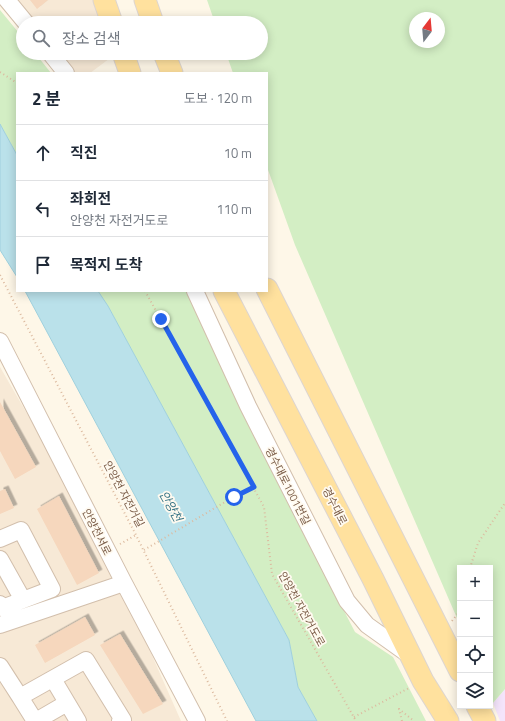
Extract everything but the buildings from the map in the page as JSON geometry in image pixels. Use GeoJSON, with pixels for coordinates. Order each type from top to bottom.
{"type":"FeatureCollection","features":[{"type":"Feature","properties":{"kind":"main road"},"geometry":{"type":"LineString","coordinates":[[104,0],[110,16]]}},
{"type":"Feature","properties":{"kind":"main road"},"geometry":{"type":"LineString","coordinates":[[145,0],[151,16]]}},
{"type":"Feature","properties":{"kind":"main road"},"geometry":{"type":"LineString","coordinates":[[125,60],[130,72]]}},
{"type":"Feature","properties":{"kind":"main road"},"geometry":{"type":"LineString","coordinates":[[167,60],[172,72]]}},
{"type":"Feature","properties":{"kind":"main road"},"geometry":{"type":"LineString","coordinates":[[268,291],[457,666]]}},
{"type":"Feature","properties":{"kind":"main road","name":"경수대로"},"geometry":{"type":"LineString","coordinates":[[225,292],[373,579],[423,681],[448,721]]}},
{"type":"Feature","properties":{"kind":"main road"},"geometry":{"type":"LineString","coordinates":[[479,709],[485,721]]}},
{"type":"Feature","properties":{"kind":"street"},"geometry":{"type":"LineString","coordinates":[[7,0],[20,16]]}},
{"type":"Feature","properties":{"kind":"street"},"geometry":{"type":"LineString","coordinates":[[56,60],[65,72]]}},
{"type":"Feature","properties":{"kind":"street","name":"경수대로1001번길"},"geometry":{"type":"LineString","coordinates":[[195,292],[248,406],[347,601],[367,625],[412,658]]}},
{"type":"Feature","properties":{"kind":"street","name":"안양천서로"},"geometry":{"type":"LineString","coordinates":[[0,341],[124,583],[197,721]]}},
{"type":"Feature","properties":{"kind":"street"},"geometry":{"type":"LineString","coordinates":[[0,539],[21,530],[52,589],[2,608],[0,604]]}},
{"type":"Feature","properties":{"kind":"street"},"geometry":{"type":"LineString","coordinates":[[0,559],[23,600]]}},
{"type":"Feature","properties":{"kind":"street"},"geometry":{"type":"LineString","coordinates":[[0,625],[124,583]]}},
{"type":"Feature","properties":{"kind":"street"},"geometry":{"type":"LineString","coordinates":[[20,697],[86,660],[123,720],[120,721]]}},
{"type":"Feature","properties":{"kind":"street"},"geometry":{"type":"LineString","coordinates":[[0,666],[36,721],[67,703]]}},
{"type":"Feature","properties":{"kind":"street"},"geometry":{"type":"LineString","coordinates":[[53,678],[78,721]]}},
{"type":"Feature","properties":{"kind":"path"},"geometry":{"type":"LineString","coordinates":[[0,72],[16,82]]}},
{"type":"Feature","properties":{"kind":"path","name":"안양천 자전거길"},"geometry":{"type":"LineString","coordinates":[[0,276],[144,550],[227,721]]}},
{"type":"Feature","properties":{"kind":"path","name":"안양천 자전거도로"},"geometry":{"type":"LineString","coordinates":[[146,292],[264,507],[272,574],[356,721]]}},
{"type":"Feature","properties":{"kind":"path"},"geometry":{"type":"LineString","coordinates":[[144,550],[225,502],[254,487]]}},
{"type":"Feature","properties":{"kind":"path"},"geometry":{"type":"LineString","coordinates":[[471,565],[478,543],[505,502]]}},
{"type":"Feature","properties":{"kind":"path"},"geometry":{"type":"LineString","coordinates":[[108,551],[136,535]]}},
{"type":"Feature","properties":{"kind":"path"},"geometry":{"type":"LineString","coordinates":[[354,717],[423,681]]}},
{"type":"Feature","properties":{"kind":"path"},"geometry":{"type":"LineString","coordinates":[[402,721],[399,709],[414,721]]}},
{"type":"Feature","properties":{"kind":"shaded area"},"geometry":{"type":"Polygon","coordinates":[[[12,0],[104,0],[110,16],[25,16],[12,0]]]}},
{"type":"Feature","properties":{"kind":"shaded area"},"geometry":{"type":"Polygon","coordinates":[[[57,60],[108,60],[91,72],[66,72],[57,60]]]}},
{"type":"Feature","properties":{"kind":"shaded area"},"geometry":{"type":"Polygon","coordinates":[[[0,367],[103,545],[181,721],[0,721],[0,367]]]}},
{"type":"Feature","properties":{"kind":"shaded area"},"geometry":{"type":"Polygon","coordinates":[[[505,689],[505,721],[500,721],[493,703],[505,689]]]}},
{"type":"Feature","properties":{"kind":"green space"},"geometry":{"type":"Polygon","coordinates":[[[207,0],[505,0],[505,689],[493,703],[493,565],[457,565],[457,618],[295,245],[268,170],[268,72],[233,72],[228,60],[268,60],[268,16],[213,16],[207,0]]]}},
{"type":"Feature","properties":{"kind":"green space"},"geometry":{"type":"Polygon","coordinates":[[[0,10],[16,29],[16,60],[41,60],[50,72],[16,72],[16,153],[0,124],[0,10]]]}},
{"type":"Feature","properties":{"kind":"green space"},"geometry":{"type":"Polygon","coordinates":[[[99,292],[190,292],[315,555],[355,632],[393,657],[426,721],[317,721],[298,687],[289,640],[108,306],[99,292]]]}},
{"type":"Feature","properties":{"kind":"water"},"geometry":{"type":"Polygon","coordinates":[[[0,124],[16,153],[16,275],[0,250],[0,124]]]}},
{"type":"Feature","properties":{"kind":"water","name":"안양천"},"geometry":{"type":"Polygon","coordinates":[[[26,292],[99,292],[108,306],[289,640],[298,687],[317,721],[256,721],[26,292]]]}},
{"type":"Feature","properties":{"kind":"route"},"geometry":{"type":"LineString","coordinates":[[161,319],[254,487],[234,497]]}}]}
